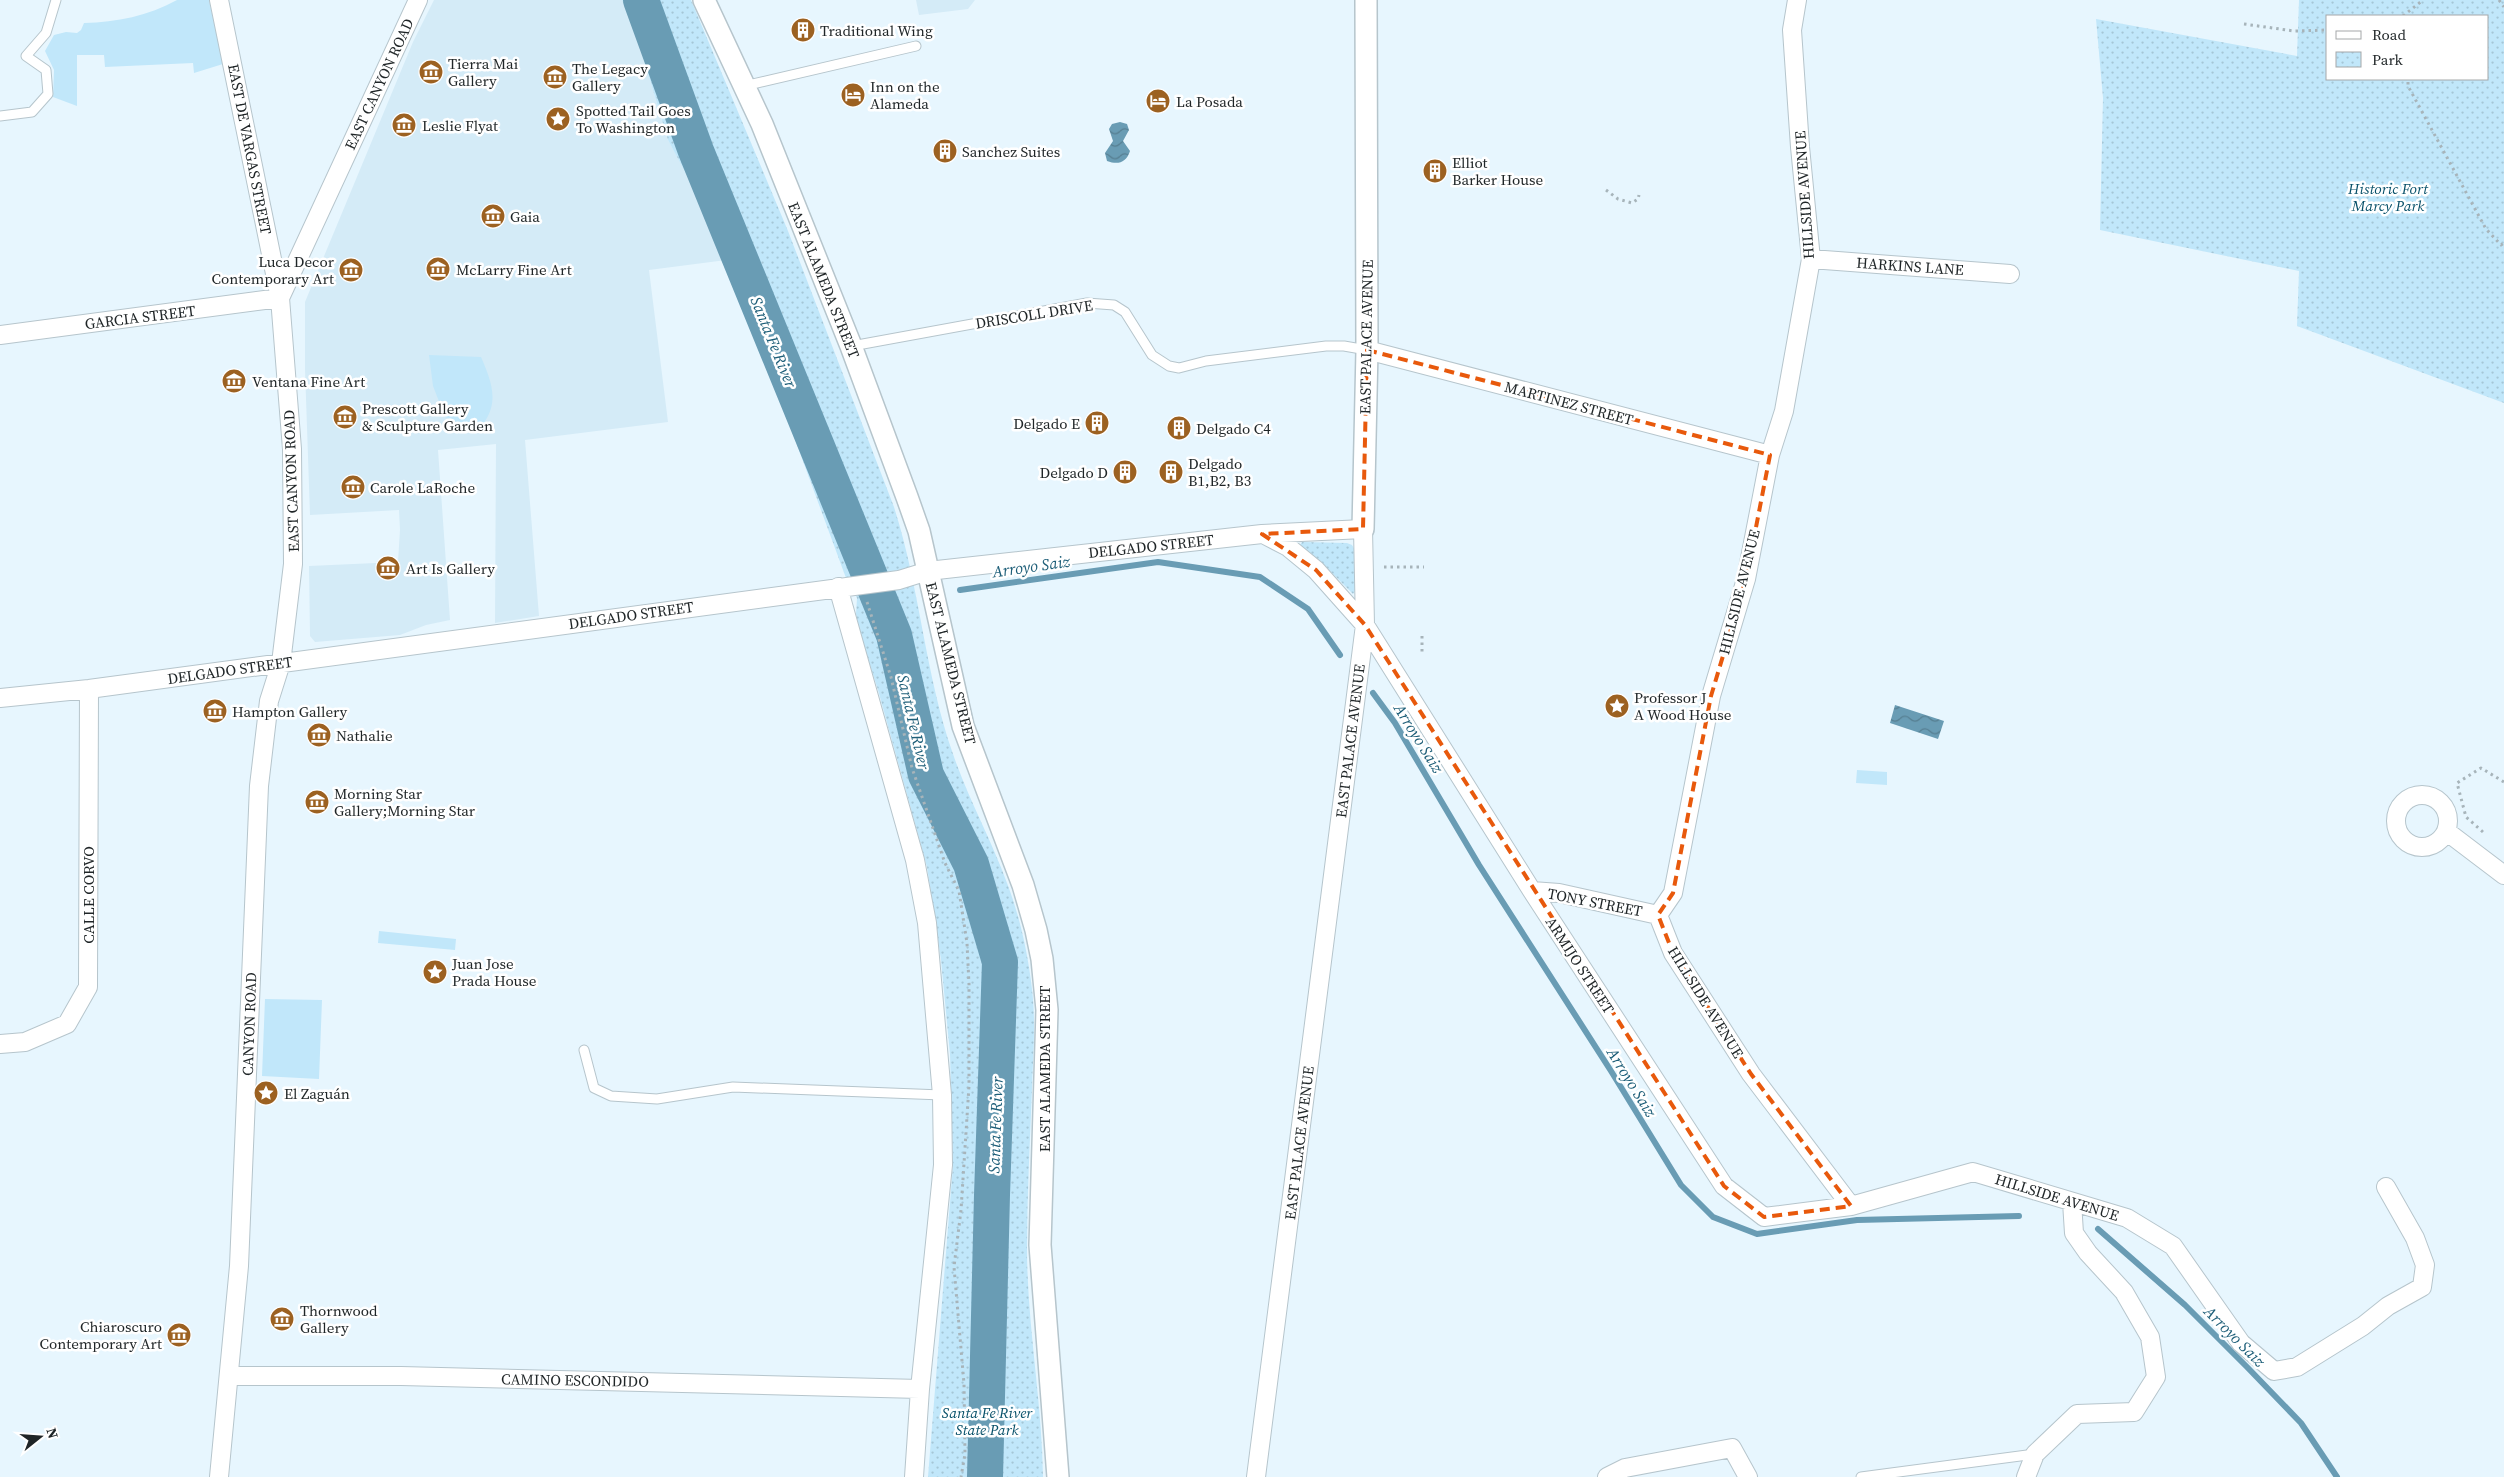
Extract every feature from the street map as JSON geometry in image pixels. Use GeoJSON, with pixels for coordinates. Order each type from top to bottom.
{"type":"FeatureCollection","features":[{"type":"Feature","properties":{"kind":"street","name":"EAST DE VARGAS STREET"},"geometry":{"type":"LineString","coordinates":[[219,0],[280,298]]}},
{"type":"Feature","properties":{"kind":"street","name":"EAST CANYON ROAD"},"geometry":{"type":"LineString","coordinates":[[281,663],[293,564],[292,448],[280,298],[418,0]]}},
{"type":"Feature","properties":{"kind":"street","name":"EAST ALAMEDA STREET"},"geometry":{"type":"LineString","coordinates":[[704,0],[762,124],[851,346],[916,522],[963,726],[1026,891],[1042,958],[1047,1019],[1040,1245],[1058,1477]]}},
{"type":"Feature","properties":{"kind":"street","name":"EAST PALACE AVENUE"},"geometry":{"type":"LineString","coordinates":[[1256,1477],[1365,625],[1363,529],[1367,350],[1366,0]]}},
{"type":"Feature","properties":{"kind":"street","name":"HILLSIDE AVENUE"},"geometry":{"type":"LineString","coordinates":[[1797,0],[1792,30],[1800,147],[1811,259],[1784,411],[1770,455],[1746,579],[1711,696],[1673,893],[1658,915],[1673,953],[1751,1074],[1851,1206],[1973,1172],[2127,1218],[2173,1246],[2241,1343],[2274,1371],[2297,1367],[2363,1326],[2388,1306],[2422,1287],[2425,1265],[2415,1238],[2386,1187]]}},
{"type":"Feature","properties":{"kind":"street","name":"HARKINS LANE"},"geometry":{"type":"LineString","coordinates":[[1811,259],[2010,274]]}},
{"type":"Feature","properties":{"kind":"street","name":"GARCIA STREET"},"geometry":{"type":"LineString","coordinates":[[0,334],[280,298]]}},
{"type":"Feature","properties":{"kind":"street","name":"MARTINEZ STREET"},"geometry":{"type":"LineString","coordinates":[[1367,350],[1770,455]]}},
{"type":"Feature","properties":{"kind":"street","name":"DELGADO STREET"},"geometry":{"type":"LineString","coordinates":[[0,698],[281,663],[906,579],[928,571],[1262,534],[1363,529]]}},
{"type":"Feature","properties":{"kind":"street"},"geometry":{"type":"LineString","coordinates":[[1262,534],[1288,548],[1316,570],[1365,625]]}},
{"type":"Feature","properties":{"kind":"street"},"geometry":{"type":"LineString","coordinates":[[846,586],[915,860],[927,923],[942,1095],[943,1165],[920,1389],[914,1477]]}},
{"type":"Feature","properties":{"kind":"street","name":"ARMIJO STREET"},"geometry":{"type":"LineString","coordinates":[[1365,625],[1532,891],[1724,1186],[1764,1217],[1851,1206]]}},
{"type":"Feature","properties":{"kind":"street","name":"CANYON ROAD"},"geometry":{"type":"LineString","coordinates":[[219,1477],[240,1256],[259,786],[269,701],[281,663]]}},
{"type":"Feature","properties":{"kind":"street","name":"CALLE CORVO"},"geometry":{"type":"LineString","coordinates":[[0,1044],[25,1042],[67,1024],[88,987],[89,688]]}},
{"type":"Feature","properties":{"kind":"street"},"geometry":{"type":"LineString","coordinates":[[2446,832],[2504,875]]}},
{"type":"Feature","properties":{"kind":"street","name":"TONY STREET"},"geometry":{"type":"LineString","coordinates":[[1532,891],[1559,893],[1658,915]]}},
{"type":"Feature","properties":{"kind":"street"},"geometry":{"type":"LineString","coordinates":[[2026,1477],[2035,1454],[2077,1414],[2134,1412],[2156,1377],[2150,1337],[2124,1292],[2088,1253],[2074,1233],[2072,1202]]}},
{"type":"Feature","properties":{"kind":"street","name":"CAMINO ESCONDIDO"},"geometry":{"type":"LineString","coordinates":[[230,1376],[402,1376],[920,1389]]}},
{"type":"Feature","properties":{"kind":"street"},"geometry":{"type":"LineString","coordinates":[[1608,1477],[1625,1468],[1732,1448],[1748,1477]]}},
{"type":"Feature","properties":{"kind":"lane"},"geometry":{"type":"LineString","coordinates":[[0,116],[32,112],[48,94],[46,70],[26,56],[46,33],[56,0]]}},
{"type":"Feature","properties":{"kind":"lane"},"geometry":{"type":"LineString","coordinates":[[744,86],[916,46]]}},
{"type":"Feature","properties":{"kind":"lane","name":"DRISCOLL DRIVE"},"geometry":{"type":"LineString","coordinates":[[851,346],[1087,303],[1114,305],[1125,312],[1152,355],[1168,366],[1179,368],[1206,361],[1326,346],[1344,346],[1367,350]]}},
{"type":"Feature","properties":{"kind":"lane"},"geometry":{"type":"LineString","coordinates":[[584,1050],[594,1088],[612,1096],[657,1098],[733,1087],[942,1095]]}},
{"type":"Feature","properties":{"kind":"lane"},"geometry":{"type":"LineString","coordinates":[[1861,1477],[2035,1454]]}},
{"type":"Feature","properties":{"kind":"path"},"geometry":{"type":"LineString","coordinates":[[2404,15],[2423,0]]}},
{"type":"Feature","properties":{"kind":"path"},"geometry":{"type":"LineString","coordinates":[[2499,0],[2504,7]]}},
{"type":"Feature","properties":{"kind":"path"},"geometry":{"type":"LineString","coordinates":[[2244,24],[2294,30],[2326,30]]}},
{"type":"Feature","properties":{"kind":"path"},"geometry":{"type":"LineString","coordinates":[[2408,82],[2408,86],[2436,134],[2486,229],[2501,245],[2504,243]]}},
{"type":"Feature","properties":{"kind":"path"},"geometry":{"type":"LineString","coordinates":[[1606,190],[1618,199],[1632,203],[1638,199],[1639,194]]}},
{"type":"Feature","properties":{"kind":"path"},"geometry":{"type":"LineString","coordinates":[[1384,566],[1424,567]]}},
{"type":"Feature","properties":{"kind":"path"},"geometry":{"type":"LineString","coordinates":[[1422,636],[1422,655]]}},
{"type":"Feature","properties":{"kind":"path"},"geometry":{"type":"LineString","coordinates":[[2483,832],[2466,817],[2464,802],[2456,783],[2481,768],[2504,782]]}},
{"type":"Feature","properties":{"kind":"highlighted area"},"geometry":{"type":"Polygon","coordinates":[[[1367,350],[1770,455],[1746,579],[1711,696],[1673,893],[1658,915],[1673,953],[1751,1074],[1851,1206],[1764,1217],[1724,1186],[1365,625],[1316,570],[1262,534],[1363,529],[1367,350]]]}},
{"type":"Feature","properties":{"kind":"shaded area"},"geometry":{"type":"Polygon","coordinates":[[[434,0],[622,0],[633,24],[668,140],[734,259],[649,270],[668,422],[525,440],[539,616],[495,623],[496,444],[438,450],[450,620],[426,625],[400,635],[315,642],[310,636],[309,566],[398,562],[400,530],[399,510],[310,515],[305,369],[305,302],[413,42],[434,0]]]}},
{"type":"Feature","properties":{"kind":"shaded area"},"geometry":{"type":"Polygon","coordinates":[[[916,0],[975,0],[968,9],[919,15],[916,0]]]}},
{"type":"Feature","properties":{"kind":"green space"},"geometry":{"type":"Polygon","coordinates":[[[177,0],[209,0],[223,64],[194,73],[193,63],[105,67],[104,55],[77,55],[77,106],[53,97],[54,70],[45,51],[54,35],[66,32],[77,33],[81,30],[84,23],[108,21],[144,14],[177,0]]]}},
{"type":"Feature","properties":{"kind":"green space","name":"Santa Fe River State Park"},"geometry":{"type":"Polygon","coordinates":[[[622,0],[691,0],[788,231],[894,507],[910,569],[943,724],[972,803],[1001,867],[1016,909],[1028,962],[1034,1014],[1027,1248],[1029,1305],[1040,1420],[1043,1477],[928,1477],[953,1165],[950,1054],[941,960],[927,867],[878,690],[860,634],[856,614],[857,598],[846,578],[783,407],[738,270],[668,140],[633,24],[622,0]]]}},
{"type":"Feature","properties":{"kind":"green space","name":"Historic Fort Marcy Park"},"geometry":{"type":"Polygon","coordinates":[[[2299,0],[2504,0],[2504,403],[2297,326],[2299,271],[2100,230],[2103,98],[2096,19],[2297,56],[2299,0]]]}},
{"type":"Feature","properties":{"kind":"green space"},"geometry":{"type":"Polygon","coordinates":[[[429,355],[481,357],[491,383],[492,391],[491,407],[483,424],[462,425],[445,417],[433,386],[429,355]]]}},
{"type":"Feature","properties":{"kind":"green space"},"geometry":{"type":"Polygon","coordinates":[[[1302,542],[1347,543],[1352,545],[1355,550],[1356,590],[1353,594],[1322,563],[1300,550],[1302,542]]]}},
{"type":"Feature","properties":{"kind":"green space"},"geometry":{"type":"Polygon","coordinates":[[[1857,770],[1887,772],[1887,785],[1856,783],[1857,770]]]}},
{"type":"Feature","properties":{"kind":"green space"},"geometry":{"type":"Polygon","coordinates":[[[379,931],[456,939],[455,950],[378,943],[379,931]]]}},
{"type":"Feature","properties":{"kind":"green space"},"geometry":{"type":"Polygon","coordinates":[[[265,999],[322,1000],[319,1079],[262,1076],[265,999]]]}},
{"type":"Feature","properties":{"kind":"water"},"geometry":{"type":"Polygon","coordinates":[[[1120,122],[1127,124],[1129,130],[1123,141],[1130,151],[1121,162],[1107,161],[1105,153],[1113,141],[1109,129],[1112,124],[1120,122]]]}},
{"type":"Feature","properties":{"kind":"water"},"geometry":{"type":"Polygon","coordinates":[[[1895,705],[1944,721],[1938,739],[1890,723],[1895,705]]]}},
{"type":"Feature","properties":{"kind":"waterway","name":"Santa Fe River"},"geometry":{"type":"LineString","coordinates":[[641,0],[696,151],[894,635],[926,775],[971,864],[1000,962],[985,1477]]}},
{"type":"Feature","properties":{"kind":"waterway","name":"Arroyo Saiz"},"geometry":{"type":"LineString","coordinates":[[960,590],[1158,562],[1260,577],[1308,609],[1340,655]]}},
{"type":"Feature","properties":{"kind":"waterway","name":"Arroyo Saiz"},"geometry":{"type":"LineString","coordinates":[[1373,693],[1395,723],[1479,865],[1611,1071],[1681,1185],[1713,1217],[1757,1234],[1857,1220],[2019,1216]]}},
{"type":"Feature","properties":{"kind":"waterway","name":"Arroyo Saiz"},"geometry":{"type":"LineString","coordinates":[[2098,1229],[2185,1305],[2301,1423],[2337,1477]]}},
{"type":"Feature","properties":{"kind":"place","name":"Traditional Wing"},"geometry":{"type":"Point","coordinates":[803,30]}},
{"type":"Feature","properties":{"kind":"place","name":"Tierra Mai Gallery"},"geometry":{"type":"Point","coordinates":[431,72]}},
{"type":"Feature","properties":{"kind":"place","name":"The Legacy Gallery"},"geometry":{"type":"Point","coordinates":[555,77]}},
{"type":"Feature","properties":{"kind":"place","name":"Inn on the Alameda"},"geometry":{"type":"Point","coordinates":[853,95]}},
{"type":"Feature","properties":{"kind":"place","name":"La Posada"},"geometry":{"type":"Point","coordinates":[1158,101]}},
{"type":"Feature","properties":{"kind":"place","name":"Spotted Tail Goes To Washington"},"geometry":{"type":"Point","coordinates":[558,119]}},
{"type":"Feature","properties":{"kind":"place","name":"Leslie Flyat"},"geometry":{"type":"Point","coordinates":[404,125]}},
{"type":"Feature","properties":{"kind":"place","name":"Sanchez Suites"},"geometry":{"type":"Point","coordinates":[945,151]}},
{"type":"Feature","properties":{"kind":"place","name":"Elliot Barker House"},"geometry":{"type":"Point","coordinates":[1435,171]}},
{"type":"Feature","properties":{"kind":"place","name":"Gaia"},"geometry":{"type":"Point","coordinates":[493,216]}},
{"type":"Feature","properties":{"kind":"place","name":"McLarry Fine Art"},"geometry":{"type":"Point","coordinates":[438,269]}},
{"type":"Feature","properties":{"kind":"place","name":"Luca Decor Contemporary Art"},"geometry":{"type":"Point","coordinates":[351,270]}},
{"type":"Feature","properties":{"kind":"place","name":"Ventana Fine Art"},"geometry":{"type":"Point","coordinates":[234,381]}},
{"type":"Feature","properties":{"kind":"place","name":"Prescott Gallery & Sculpture Garden"},"geometry":{"type":"Point","coordinates":[345,417]}},
{"type":"Feature","properties":{"kind":"place","name":"Delgado E"},"geometry":{"type":"Point","coordinates":[1097,423]}},
{"type":"Feature","properties":{"kind":"place","name":"Delgado C4"},"geometry":{"type":"Point","coordinates":[1179,428]}},
{"type":"Feature","properties":{"kind":"place","name":"Delgado D"},"geometry":{"type":"Point","coordinates":[1125,472]}},
{"type":"Feature","properties":{"kind":"place","name":"Delgado B1,B2, B3"},"geometry":{"type":"Point","coordinates":[1171,472]}},
{"type":"Feature","properties":{"kind":"place","name":"Carole LaRoche"},"geometry":{"type":"Point","coordinates":[353,487]}},
{"type":"Feature","properties":{"kind":"place","name":"Art Is Gallery"},"geometry":{"type":"Point","coordinates":[388,568]}},
{"type":"Feature","properties":{"kind":"place","name":"Professor J A Wood House"},"geometry":{"type":"Point","coordinates":[1617,706]}},
{"type":"Feature","properties":{"kind":"place","name":"Hampton Gallery"},"geometry":{"type":"Point","coordinates":[215,711]}},
{"type":"Feature","properties":{"kind":"place","name":"Nathalie"},"geometry":{"type":"Point","coordinates":[319,735]}},
{"type":"Feature","properties":{"kind":"place","name":"Morning Star Gallery;Morning Star"},"geometry":{"type":"Point","coordinates":[317,802]}},
{"type":"Feature","properties":{"kind":"place","name":"Juan Jose Prada House"},"geometry":{"type":"Point","coordinates":[435,972]}},
{"type":"Feature","properties":{"kind":"place","name":"El Zaguán"},"geometry":{"type":"Point","coordinates":[266,1093]}},
{"type":"Feature","properties":{"kind":"place","name":"Thornwood Gallery"},"geometry":{"type":"Point","coordinates":[282,1319]}},
{"type":"Feature","properties":{"kind":"place","name":"Chiaroscuro Contemporary Art"},"geometry":{"type":"Point","coordinates":[179,1335]}}]}
